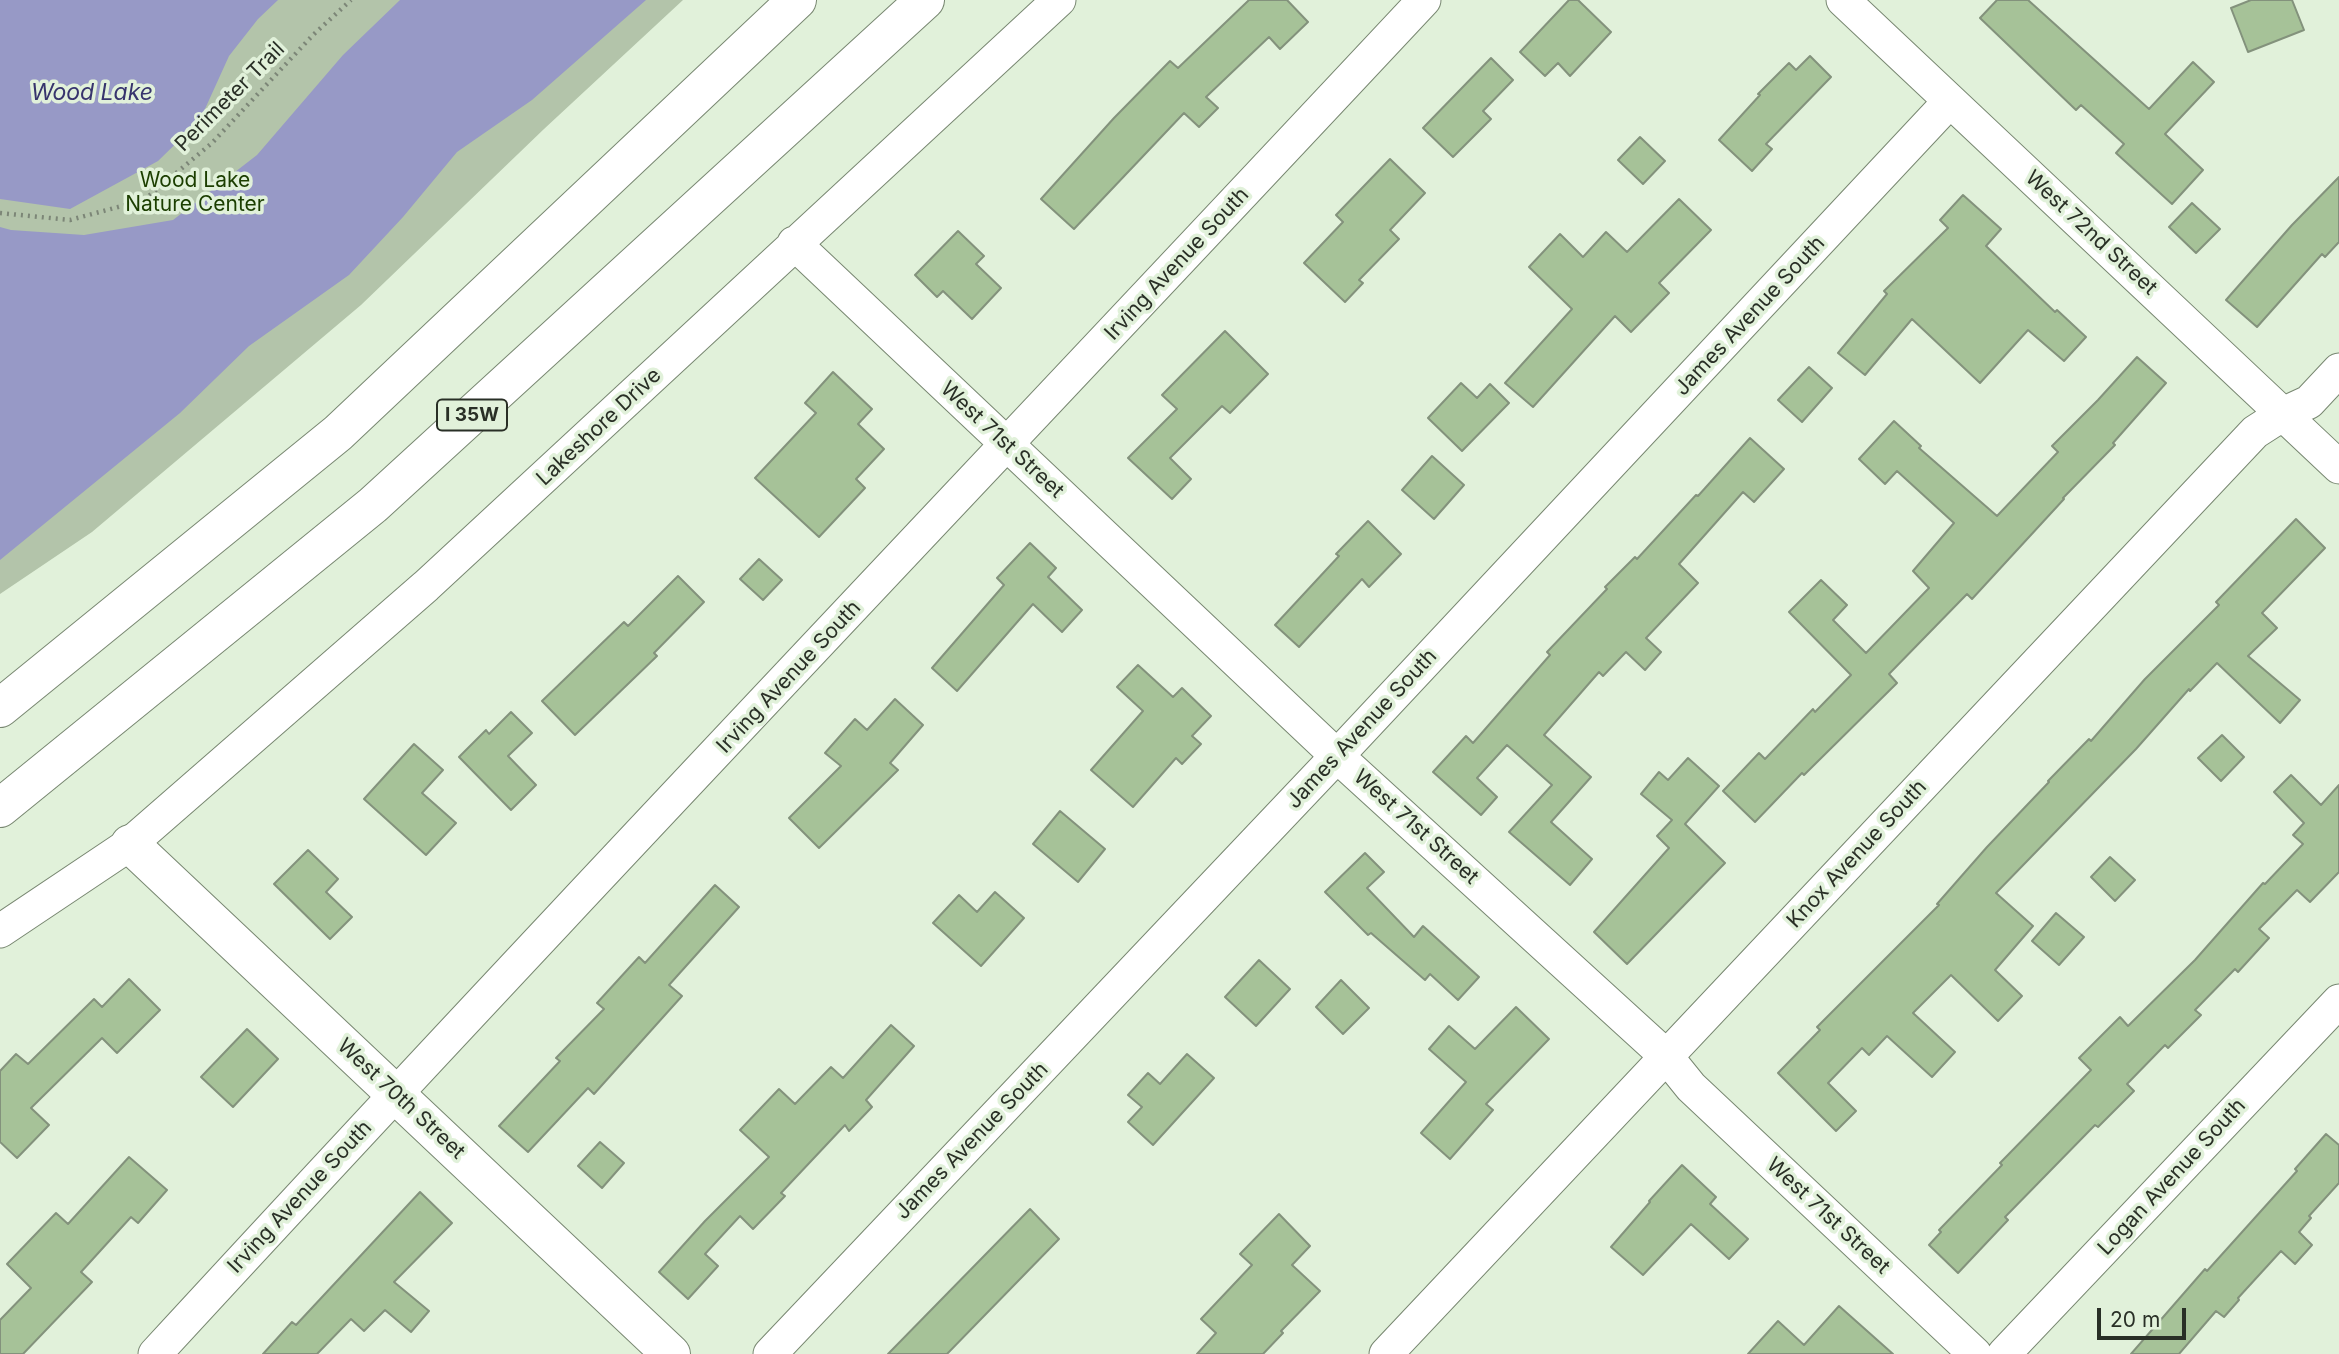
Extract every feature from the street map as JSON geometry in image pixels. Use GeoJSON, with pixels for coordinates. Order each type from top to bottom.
{"type":"FeatureCollection","features":[{"type":"Feature","properties":{"kind":"main road"},"geometry":{"type":"LineString","coordinates":[[0,708],[338,433],[797,0]]}},
{"type":"Feature","properties":{"kind":"main road","name":"I 35W"},"geometry":{"type":"LineString","coordinates":[[0,808],[373,505],[925,0]]}},
{"type":"Feature","properties":{"kind":"main road","name":"West 70th Street"},"geometry":{"type":"LineString","coordinates":[[130,844],[671,1354]]}},
{"type":"Feature","properties":{"kind":"street","name":"Lakeshore Drive"},"geometry":{"type":"LineString","coordinates":[[0,931],[130,844],[426,586],[1059,0]]}},
{"type":"Feature","properties":{"kind":"street","name":"Irving Avenue South"},"geometry":{"type":"LineString","coordinates":[[155,1354],[395,1094],[1424,0]]}},
{"type":"Feature","properties":{"kind":"street","name":"West 72nd Street"},"geometry":{"type":"LineString","coordinates":[[1843,0],[2339,467]]}},
{"type":"Feature","properties":{"kind":"street","name":"James Avenue South"},"geometry":{"type":"LineString","coordinates":[[770,1354],[1337,756],[1950,101]]}},
{"type":"Feature","properties":{"kind":"street","name":"West 71st Street"},"geometry":{"type":"LineString","coordinates":[[794,243],[1337,756],[1666,1056],[1691,1087],[1975,1354]]}},
{"type":"Feature","properties":{"kind":"street","name":"Knox Avenue South"},"geometry":{"type":"LineString","coordinates":[[1386,1354],[2255,432],[2283,414],[2309,402],[2339,370]]}},
{"type":"Feature","properties":{"kind":"street","name":"Logan Avenue South"},"geometry":{"type":"LineString","coordinates":[[2004,1354],[2339,1001]]}},
{"type":"Feature","properties":{"kind":"path","name":"Perimeter Trail"},"geometry":{"type":"LineString","coordinates":[[0,213],[70,220],[144,200],[212,143],[313,35],[351,0]]}},
{"type":"Feature","properties":{"kind":"green space","name":"Wood Lake Nature Center"},"geometry":{"type":"Polygon","coordinates":[[[0,0],[683,0],[361,305],[92,532],[0,594],[0,0]]]}},
{"type":"Feature","properties":{"kind":"water","name":"Wood Lake"},"geometry":{"type":"Polygon","coordinates":[[[0,0],[278,0],[258,19],[229,56],[200,120],[158,161],[70,209],[0,199],[0,0]]]}},
{"type":"Feature","properties":{"kind":"water"},"geometry":{"type":"Polygon","coordinates":[[[400,0],[646,0],[532,100],[457,152],[403,217],[349,275],[249,346],[180,413],[0,560],[0,227],[84,235],[173,220],[257,155],[343,55],[400,0]]]}},
{"type":"Feature","properties":{"kind":"building"},"geometry":{"type":"Polygon","coordinates":[[[1249,0],[1287,0],[1308,22],[1280,49],[1269,37],[1206,97],[1218,108],[1199,127],[1184,113],[1074,229],[1041,199],[1170,61],[1178,68],[1249,0]]]}},
{"type":"Feature","properties":{"kind":"building"},"geometry":{"type":"Polygon","coordinates":[[[1569,0],[1578,0],[1611,32],[1570,76],[1558,63],[1545,76],[1520,52],[1569,0]]]}},
{"type":"Feature","properties":{"kind":"building"},"geometry":{"type":"Polygon","coordinates":[[[1997,0],[2028,0],[2149,109],[2193,62],[2214,82],[2165,134],[2203,170],[2172,204],[2116,153],[2124,144],[2081,105],[2076,110],[1980,18],[1997,0]]]}},
{"type":"Feature","properties":{"kind":"building"},"geometry":{"type":"Polygon","coordinates":[[[2251,0],[2292,0],[2304,30],[2248,52],[2231,8],[2251,0]]]}},
{"type":"Feature","properties":{"kind":"building"},"geometry":{"type":"Polygon","coordinates":[[[1810,56],[1831,77],[1766,144],[1772,149],[1752,171],[1719,140],[1789,63],[1796,70],[1810,56]]]}},
{"type":"Feature","properties":{"kind":"building"},"geometry":{"type":"Polygon","coordinates":[[[1491,58],[1513,80],[1483,111],[1491,119],[1453,157],[1423,128],[1491,58]]]}},
{"type":"Feature","properties":{"kind":"building"},"geometry":{"type":"Polygon","coordinates":[[[1640,137],[1665,161],[1643,184],[1618,160],[1640,137]]]}},
{"type":"Feature","properties":{"kind":"building"},"geometry":{"type":"Polygon","coordinates":[[[1390,159],[1425,193],[1390,230],[1399,239],[1359,280],[1363,283],[1345,302],[1304,263],[1343,222],[1336,215],[1390,159]]]}},
{"type":"Feature","properties":{"kind":"building"},"geometry":{"type":"Polygon","coordinates":[[[2339,177],[2339,242],[2325,257],[2322,254],[2257,327],[2226,300],[2292,225],[2339,177]]]}},
{"type":"Feature","properties":{"kind":"building"},"geometry":{"type":"Polygon","coordinates":[[[1963,195],[2001,229],[1986,246],[2055,312],[2057,310],[2086,337],[2064,361],[2028,330],[1980,383],[1912,319],[1865,375],[1838,353],[1887,294],[1884,291],[1948,228],[1940,220],[1963,195]]]}},
{"type":"Feature","properties":{"kind":"building"},"geometry":{"type":"Polygon","coordinates":[[[1679,199],[1711,230],[1659,283],[1669,293],[1631,332],[1615,316],[1533,407],[1505,383],[1572,309],[1529,267],[1560,234],[1583,257],[1606,232],[1627,252],[1679,199]]]}},
{"type":"Feature","properties":{"kind":"building"},"geometry":{"type":"Polygon","coordinates":[[[2192,203],[2220,229],[2196,253],[2169,227],[2192,203]]]}},
{"type":"Feature","properties":{"kind":"building"},"geometry":{"type":"Polygon","coordinates":[[[958,231],[984,256],[976,264],[1001,288],[972,319],[943,291],[937,297],[915,275],[958,231]]]}},
{"type":"Feature","properties":{"kind":"building"},"geometry":{"type":"Polygon","coordinates":[[[1225,331],[1268,374],[1230,413],[1222,406],[1170,458],[1191,479],[1172,499],[1128,458],[1177,409],[1162,395],[1225,331]]]}},
{"type":"Feature","properties":{"kind":"building"},"geometry":{"type":"Polygon","coordinates":[[[2137,357],[2166,383],[2113,443],[2115,445],[1972,599],[1967,594],[1889,674],[1897,683],[1804,775],[1802,773],[1755,822],[1723,791],[1759,753],[1765,759],[1813,709],[1815,712],[1851,675],[1789,612],[1821,580],[1847,605],[1833,620],[1866,653],[1929,588],[1913,571],[1954,523],[1897,471],[1885,484],[1859,459],[1894,421],[1921,446],[1919,448],[1997,516],[2058,452],[2052,446],[2137,357]]]}},
{"type":"Feature","properties":{"kind":"building"},"geometry":{"type":"Polygon","coordinates":[[[1809,367],[1832,388],[1802,422],[1778,400],[1809,367]]]}},
{"type":"Feature","properties":{"kind":"building"},"geometry":{"type":"Polygon","coordinates":[[[833,372],[872,409],[858,424],[884,449],[856,479],[865,488],[819,537],[755,478],[816,413],[805,403],[833,372]]]}},
{"type":"Feature","properties":{"kind":"building"},"geometry":{"type":"Polygon","coordinates":[[[1461,383],[1477,398],[1490,384],[1509,403],[1462,451],[1428,418],[1461,383]]]}},
{"type":"Feature","properties":{"kind":"building"},"geometry":{"type":"Polygon","coordinates":[[[1750,438],[1784,469],[1754,502],[1743,492],[1679,564],[1698,583],[1646,638],[1661,652],[1645,670],[1626,652],[1603,676],[1599,672],[1544,735],[1591,777],[1551,822],[1592,859],[1570,885],[1509,832],[1552,785],[1507,745],[1477,778],[1497,797],[1481,815],[1433,772],[1466,736],[1473,743],[1550,655],[1547,652],[1607,589],[1605,587],[1635,557],[1637,559],[1750,438]]]}},
{"type":"Feature","properties":{"kind":"building"},"geometry":{"type":"Polygon","coordinates":[[[1432,456],[1464,485],[1434,519],[1402,490],[1432,456]]]}},
{"type":"Feature","properties":{"kind":"building"},"geometry":{"type":"Polygon","coordinates":[[[2296,519],[2325,548],[2262,613],[2277,628],[2248,656],[2300,700],[2280,723],[2217,663],[2190,691],[2189,689],[2136,749],[1996,893],[2033,926],[1995,970],[2022,996],[1998,1021],[1951,975],[1913,1013],[1955,1052],[1932,1077],[1887,1036],[1869,1055],[1862,1048],[1828,1083],[1856,1111],[1836,1131],[1778,1073],[1820,1030],[1817,1027],[1939,905],[1937,904],[1987,847],[2048,781],[2089,739],[2091,741],[2145,679],[2219,605],[2216,602],[2296,519]]]}},
{"type":"Feature","properties":{"kind":"building"},"geometry":{"type":"Polygon","coordinates":[[[1368,521],[1401,554],[1369,587],[1362,579],[1299,647],[1275,625],[1368,521]]]}},
{"type":"Feature","properties":{"kind":"building"},"geometry":{"type":"Polygon","coordinates":[[[1030,543],[1056,568],[1048,577],[1082,610],[1062,632],[1033,604],[957,691],[932,668],[1004,585],[997,578],[1030,543]]]}},
{"type":"Feature","properties":{"kind":"building"},"geometry":{"type":"Polygon","coordinates":[[[759,559],[782,580],[763,600],[740,579],[759,559]]]}},
{"type":"Feature","properties":{"kind":"building"},"geometry":{"type":"Polygon","coordinates":[[[678,576],[704,602],[654,653],[657,656],[575,735],[542,701],[624,622],[628,626],[678,576]]]}},
{"type":"Feature","properties":{"kind":"building"},"geometry":{"type":"Polygon","coordinates":[[[1138,665],[1173,697],[1182,688],[1211,716],[1192,736],[1201,744],[1182,764],[1176,758],[1133,807],[1091,770],[1143,711],[1117,687],[1138,665]]]}},
{"type":"Feature","properties":{"kind":"building"},"geometry":{"type":"Polygon","coordinates":[[[895,699],[923,725],[890,763],[898,770],[819,848],[789,818],[841,766],[825,753],[855,719],[867,730],[895,699]]]}},
{"type":"Feature","properties":{"kind":"building"},"geometry":{"type":"Polygon","coordinates":[[[511,712],[532,733],[508,756],[536,785],[511,810],[459,757],[486,730],[489,734],[511,712]]]}},
{"type":"Feature","properties":{"kind":"building"},"geometry":{"type":"Polygon","coordinates":[[[2222,735],[2244,757],[2221,781],[2198,758],[2222,735]]]}},
{"type":"Feature","properties":{"kind":"building"},"geometry":{"type":"Polygon","coordinates":[[[414,744],[443,770],[422,793],[456,823],[426,855],[364,799],[414,744]]]}},
{"type":"Feature","properties":{"kind":"building"},"geometry":{"type":"Polygon","coordinates":[[[1688,758],[1719,786],[1685,824],[1725,863],[1627,964],[1594,932],[1669,848],[1657,836],[1672,820],[1641,794],[1659,772],[1668,780],[1688,758]]]}},
{"type":"Feature","properties":{"kind":"building"},"geometry":{"type":"Polygon","coordinates":[[[2291,775],[2321,805],[2339,785],[2339,872],[2310,902],[2297,890],[2259,929],[2269,938],[2238,972],[2235,969],[2195,1010],[2201,1015],[2168,1048],[2165,1045],[2127,1084],[2134,1091],[2098,1127],[2095,1125],[2005,1217],[2008,1220],[1958,1273],[1929,1245],[1941,1232],[1939,1230],[2091,1070],[2079,1058],[2120,1017],[2128,1026],[2195,960],[2263,883],[2265,884],[2303,844],[2293,835],[2304,823],[2274,792],[2291,775]]]}},
{"type":"Feature","properties":{"kind":"building"},"geometry":{"type":"Polygon","coordinates":[[[1060,811],[1105,849],[1078,882],[1033,844],[1060,811]]]}},
{"type":"Feature","properties":{"kind":"building"},"geometry":{"type":"Polygon","coordinates":[[[308,850],[338,879],[326,892],[352,917],[330,939],[274,884],[308,850]]]}},
{"type":"Feature","properties":{"kind":"building"},"geometry":{"type":"Polygon","coordinates":[[[1365,853],[1384,872],[1367,888],[1414,937],[1423,926],[1479,977],[1458,1000],[1430,974],[1425,980],[1371,933],[1368,935],[1325,892],[1365,853]]]}},
{"type":"Feature","properties":{"kind":"building"},"geometry":{"type":"Polygon","coordinates":[[[2110,857],[2135,880],[2115,901],[2091,877],[2110,857]]]}},
{"type":"Feature","properties":{"kind":"building"},"geometry":{"type":"Polygon","coordinates":[[[715,885],[739,907],[669,985],[682,996],[594,1094],[588,1088],[528,1152],[499,1126],[560,1061],[556,1058],[604,1009],[597,1003],[639,957],[645,963],[715,885]]]}},
{"type":"Feature","properties":{"kind":"building"},"geometry":{"type":"Polygon","coordinates":[[[995,892],[1024,918],[981,966],[933,923],[959,895],[977,912],[995,892]]]}},
{"type":"Feature","properties":{"kind":"building"},"geometry":{"type":"Polygon","coordinates":[[[2056,913],[2084,937],[2059,965],[2032,941],[2056,913]]]}},
{"type":"Feature","properties":{"kind":"building"},"geometry":{"type":"Polygon","coordinates":[[[1259,960],[1290,989],[1256,1026],[1225,997],[1259,960]]]}},
{"type":"Feature","properties":{"kind":"building"},"geometry":{"type":"Polygon","coordinates":[[[129,979],[160,1010],[117,1053],[102,1038],[31,1108],[49,1125],[17,1158],[0,1142],[0,1071],[16,1054],[28,1064],[94,999],[102,1007],[129,979]]]}},
{"type":"Feature","properties":{"kind":"building"},"geometry":{"type":"Polygon","coordinates":[[[1341,980],[1369,1008],[1343,1034],[1316,1007],[1341,980]]]}},
{"type":"Feature","properties":{"kind":"building"},"geometry":{"type":"Polygon","coordinates":[[[1516,1007],[1549,1039],[1486,1104],[1493,1110],[1450,1159],[1421,1133],[1466,1082],[1429,1049],[1449,1026],[1475,1049],[1516,1007]]]}},
{"type":"Feature","properties":{"kind":"building"},"geometry":{"type":"Polygon","coordinates":[[[891,1025],[914,1046],[866,1100],[872,1107],[849,1131],[845,1125],[781,1193],[785,1196],[753,1229],[740,1216],[705,1254],[718,1266],[688,1299],[659,1272],[769,1157],[740,1130],[779,1089],[795,1104],[831,1067],[843,1078],[891,1025]]]}},
{"type":"Feature","properties":{"kind":"building"},"geometry":{"type":"Polygon","coordinates":[[[247,1029],[278,1059],[233,1107],[201,1077],[247,1029]]]}},
{"type":"Feature","properties":{"kind":"building"},"geometry":{"type":"Polygon","coordinates":[[[1187,1054],[1214,1078],[1153,1145],[1128,1122],[1142,1107],[1128,1095],[1148,1073],[1160,1084],[1187,1054]]]}},
{"type":"Feature","properties":{"kind":"building"},"geometry":{"type":"Polygon","coordinates":[[[2326,1134],[2339,1145],[2339,1183],[2309,1216],[2311,1218],[2299,1232],[2312,1245],[2295,1264],[2281,1251],[2224,1317],[2216,1311],[2179,1354],[2131,1354],[2205,1269],[2207,1271],[2297,1171],[2295,1169],[2326,1134]]]}},
{"type":"Feature","properties":{"kind":"building"},"geometry":{"type":"Polygon","coordinates":[[[600,1142],[624,1163],[602,1188],[578,1166],[600,1142]]]}},
{"type":"Feature","properties":{"kind":"building"},"geometry":{"type":"Polygon","coordinates":[[[129,1157],[167,1190],[138,1223],[131,1217],[81,1272],[92,1282],[23,1354],[0,1354],[0,1320],[31,1288],[7,1264],[56,1213],[68,1224],[129,1157]]]}},
{"type":"Feature","properties":{"kind":"building"},"geometry":{"type":"Polygon","coordinates":[[[1682,1165],[1716,1197],[1710,1204],[1748,1239],[1729,1259],[1691,1224],[1643,1275],[1611,1247],[1682,1165]]]}},
{"type":"Feature","properties":{"kind":"building"},"geometry":{"type":"Polygon","coordinates":[[[420,1192],[452,1223],[394,1282],[429,1311],[411,1332],[385,1310],[364,1331],[351,1319],[317,1354],[263,1354],[292,1322],[296,1325],[420,1192]]]}},
{"type":"Feature","properties":{"kind":"building"},"geometry":{"type":"Polygon","coordinates":[[[1030,1209],[1059,1239],[947,1354],[888,1354],[1030,1209]]]}},
{"type":"Feature","properties":{"kind":"building"},"geometry":{"type":"Polygon","coordinates":[[[1279,1214],[1310,1246],[1292,1265],[1320,1291],[1263,1354],[1197,1354],[1216,1333],[1201,1319],[1252,1265],[1240,1254],[1279,1214]]]}},
{"type":"Feature","properties":{"kind":"building"},"geometry":{"type":"Polygon","coordinates":[[[1839,1306],[1893,1354],[1748,1354],[1778,1321],[1804,1345],[1839,1306]]]}}]}
